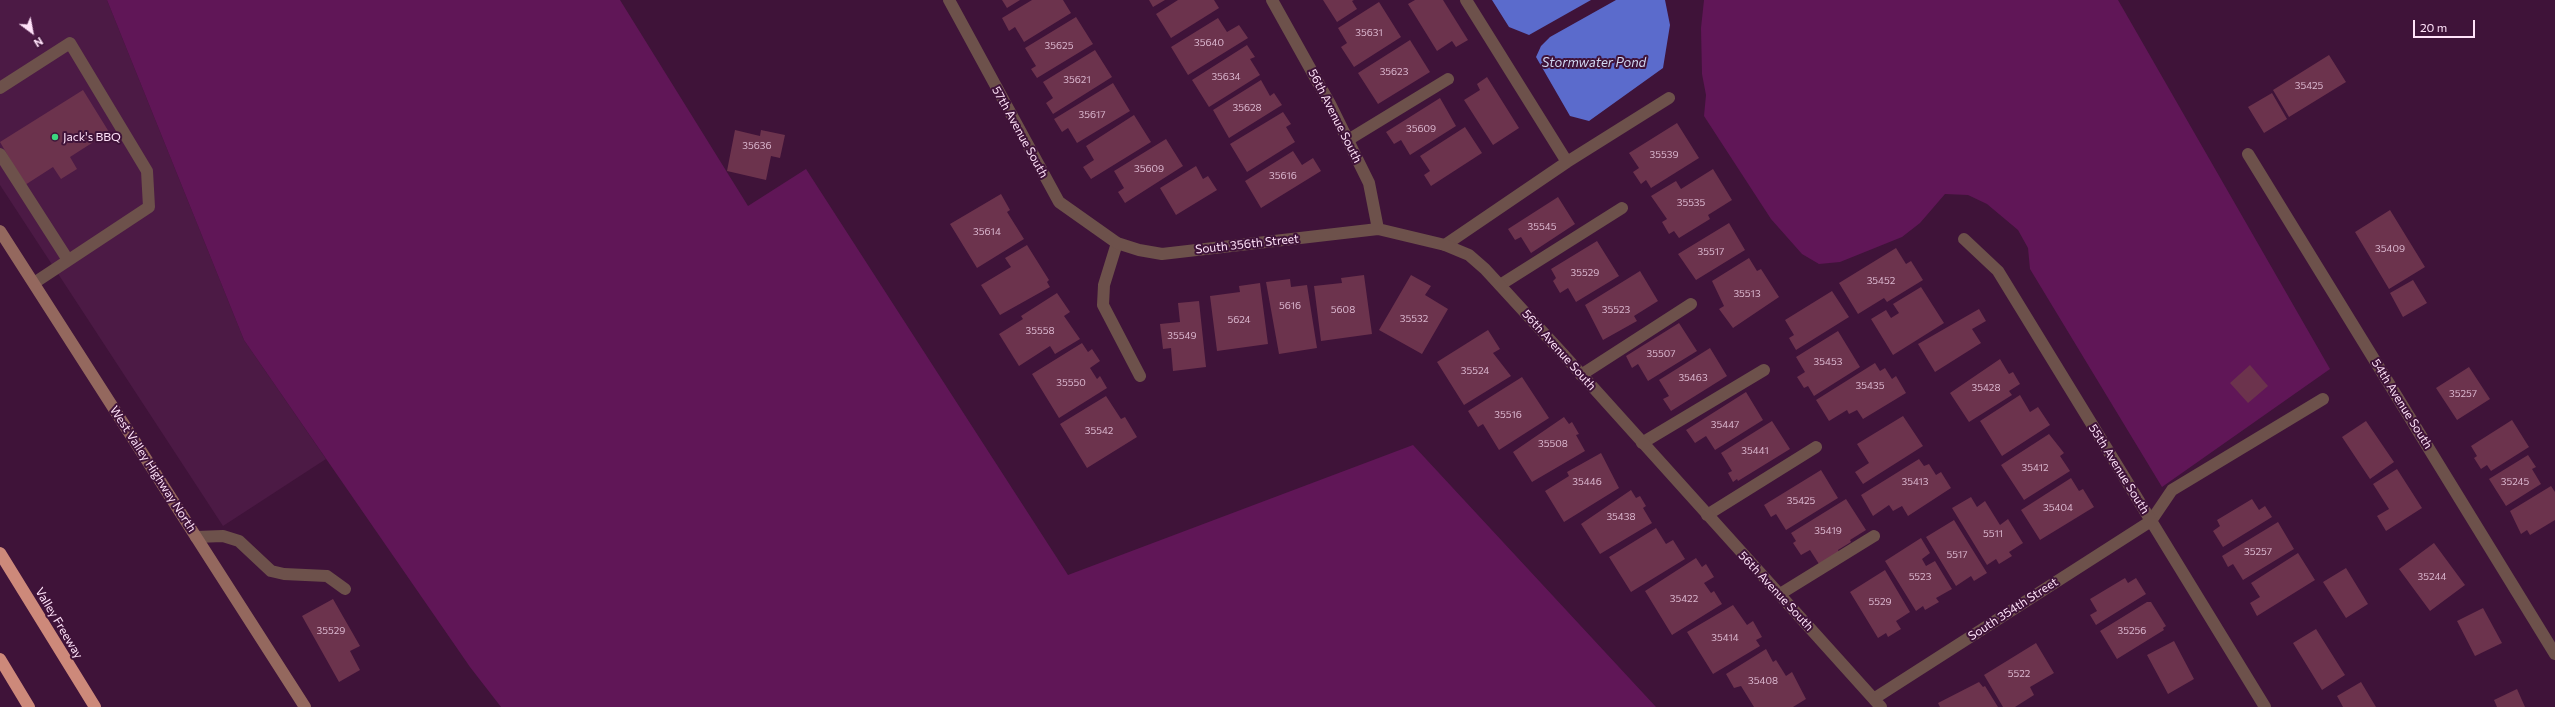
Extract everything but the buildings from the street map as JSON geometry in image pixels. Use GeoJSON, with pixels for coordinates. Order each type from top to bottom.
{"type":"FeatureCollection","features":[{"type":"Feature","properties":{"kind":"highway","name":"Valley Freeway"},"geometry":{"type":"LineString","coordinates":[[0,553],[94,707]]}},
{"type":"Feature","properties":{"kind":"highway"},"geometry":{"type":"LineString","coordinates":[[0,658],[29,707]]}},
{"type":"Feature","properties":{"kind":"main road","name":"West Valley Highway North"},"geometry":{"type":"LineString","coordinates":[[0,231],[305,707]]}},
{"type":"Feature","properties":{"kind":"street","name":"57th Avenue South"},"geometry":{"type":"LineString","coordinates":[[949,0],[1059,202],[1117,243]]}},
{"type":"Feature","properties":{"kind":"street","name":"56th Avenue South"},"geometry":{"type":"LineString","coordinates":[[1272,0],[1330,104],[1368,183],[1378,229],[1445,245],[1469,255],[1500,285],[1878,703]]}},
{"type":"Feature","properties":{"kind":"street"},"geometry":{"type":"LineString","coordinates":[[1466,0],[1567,162]]}},
{"type":"Feature","properties":{"kind":"street"},"geometry":{"type":"LineString","coordinates":[[0,88],[70,43],[147,171],[149,207],[34,283]]}},
{"type":"Feature","properties":{"kind":"street"},"geometry":{"type":"LineString","coordinates":[[1348,140],[1448,79]]}},
{"type":"Feature","properties":{"kind":"street"},"geometry":{"type":"LineString","coordinates":[[1445,245],[1567,162],[1669,98]]}},
{"type":"Feature","properties":{"kind":"street"},"geometry":{"type":"LineString","coordinates":[[0,154],[68,260]]}},
{"type":"Feature","properties":{"kind":"street","name":"54th Avenue South"},"geometry":{"type":"LineString","coordinates":[[2248,154],[2555,654]]}},
{"type":"Feature","properties":{"kind":"street"},"geometry":{"type":"LineString","coordinates":[[1500,285],[1622,208]]}},
{"type":"Feature","properties":{"kind":"street","name":"South 356th Street"},"geometry":{"type":"LineString","coordinates":[[1117,243],[1139,250],[1162,254],[1378,229]]}},
{"type":"Feature","properties":{"kind":"street","name":"55th Avenue South"},"geometry":{"type":"LineString","coordinates":[[1964,239],[1998,271],[2265,707]]}},
{"type":"Feature","properties":{"kind":"street"},"geometry":{"type":"LineString","coordinates":[[1117,243],[1104,285],[1103,305],[1140,376]]}},
{"type":"Feature","properties":{"kind":"street"},"geometry":{"type":"LineString","coordinates":[[1581,375],[1691,304]]}},
{"type":"Feature","properties":{"kind":"street"},"geometry":{"type":"LineString","coordinates":[[1642,443],[1764,370]]}},
{"type":"Feature","properties":{"kind":"street"},"geometry":{"type":"LineString","coordinates":[[2151,521],[2172,490],[2322,399]]}},
{"type":"Feature","properties":{"kind":"street"},"geometry":{"type":"LineString","coordinates":[[1707,515],[1816,447]]}},
{"type":"Feature","properties":{"kind":"street","name":"South 354th Street"},"geometry":{"type":"LineString","coordinates":[[1878,703],[2151,521]]}},
{"type":"Feature","properties":{"kind":"street"},"geometry":{"type":"LineString","coordinates":[[196,537],[223,536],[239,540],[271,571],[284,574],[328,576],[345,589]]}},
{"type":"Feature","properties":{"kind":"street"},"geometry":{"type":"LineString","coordinates":[[1780,594],[1874,536]]}},
{"type":"Feature","properties":{"kind":"shaded area"},"geometry":{"type":"Polygon","coordinates":[[[0,0],[107,0],[244,340],[326,459],[223,526],[0,185],[0,0]]]}},
{"type":"Feature","properties":{"kind":"shaded area"},"geometry":{"type":"Polygon","coordinates":[[[107,0],[620,0],[748,206],[806,169],[1068,575],[1413,445],[1656,707],[501,707],[470,667],[244,340],[107,0]]]}},
{"type":"Feature","properties":{"kind":"shaded area"},"geometry":{"type":"Polygon","coordinates":[[[1704,0],[2118,0],[2330,369],[2162,487],[2030,269],[2028,248],[2018,230],[1987,204],[1968,195],[1945,194],[1920,223],[1902,237],[1840,262],[1819,264],[1802,254],[1771,219],[1704,116],[1706,95],[1702,74],[1701,28],[1704,0]]]}},
{"type":"Feature","properties":{"kind":"water","name":"Stormwater Pond"},"geometry":{"type":"Polygon","coordinates":[[[1492,0],[1591,0],[1529,35],[1509,27],[1492,0]]]}},
{"type":"Feature","properties":{"kind":"water","name":"Stormwater Pond"},"geometry":{"type":"Polygon","coordinates":[[[1616,0],[1665,0],[1670,25],[1663,68],[1589,121],[1570,116],[1536,57],[1541,46],[1550,37],[1616,0]]]}},
{"type":"Feature","properties":{"kind":"place","name":"Jack's BBQ"},"geometry":{"type":"Point","coordinates":[55,137]}}]}
